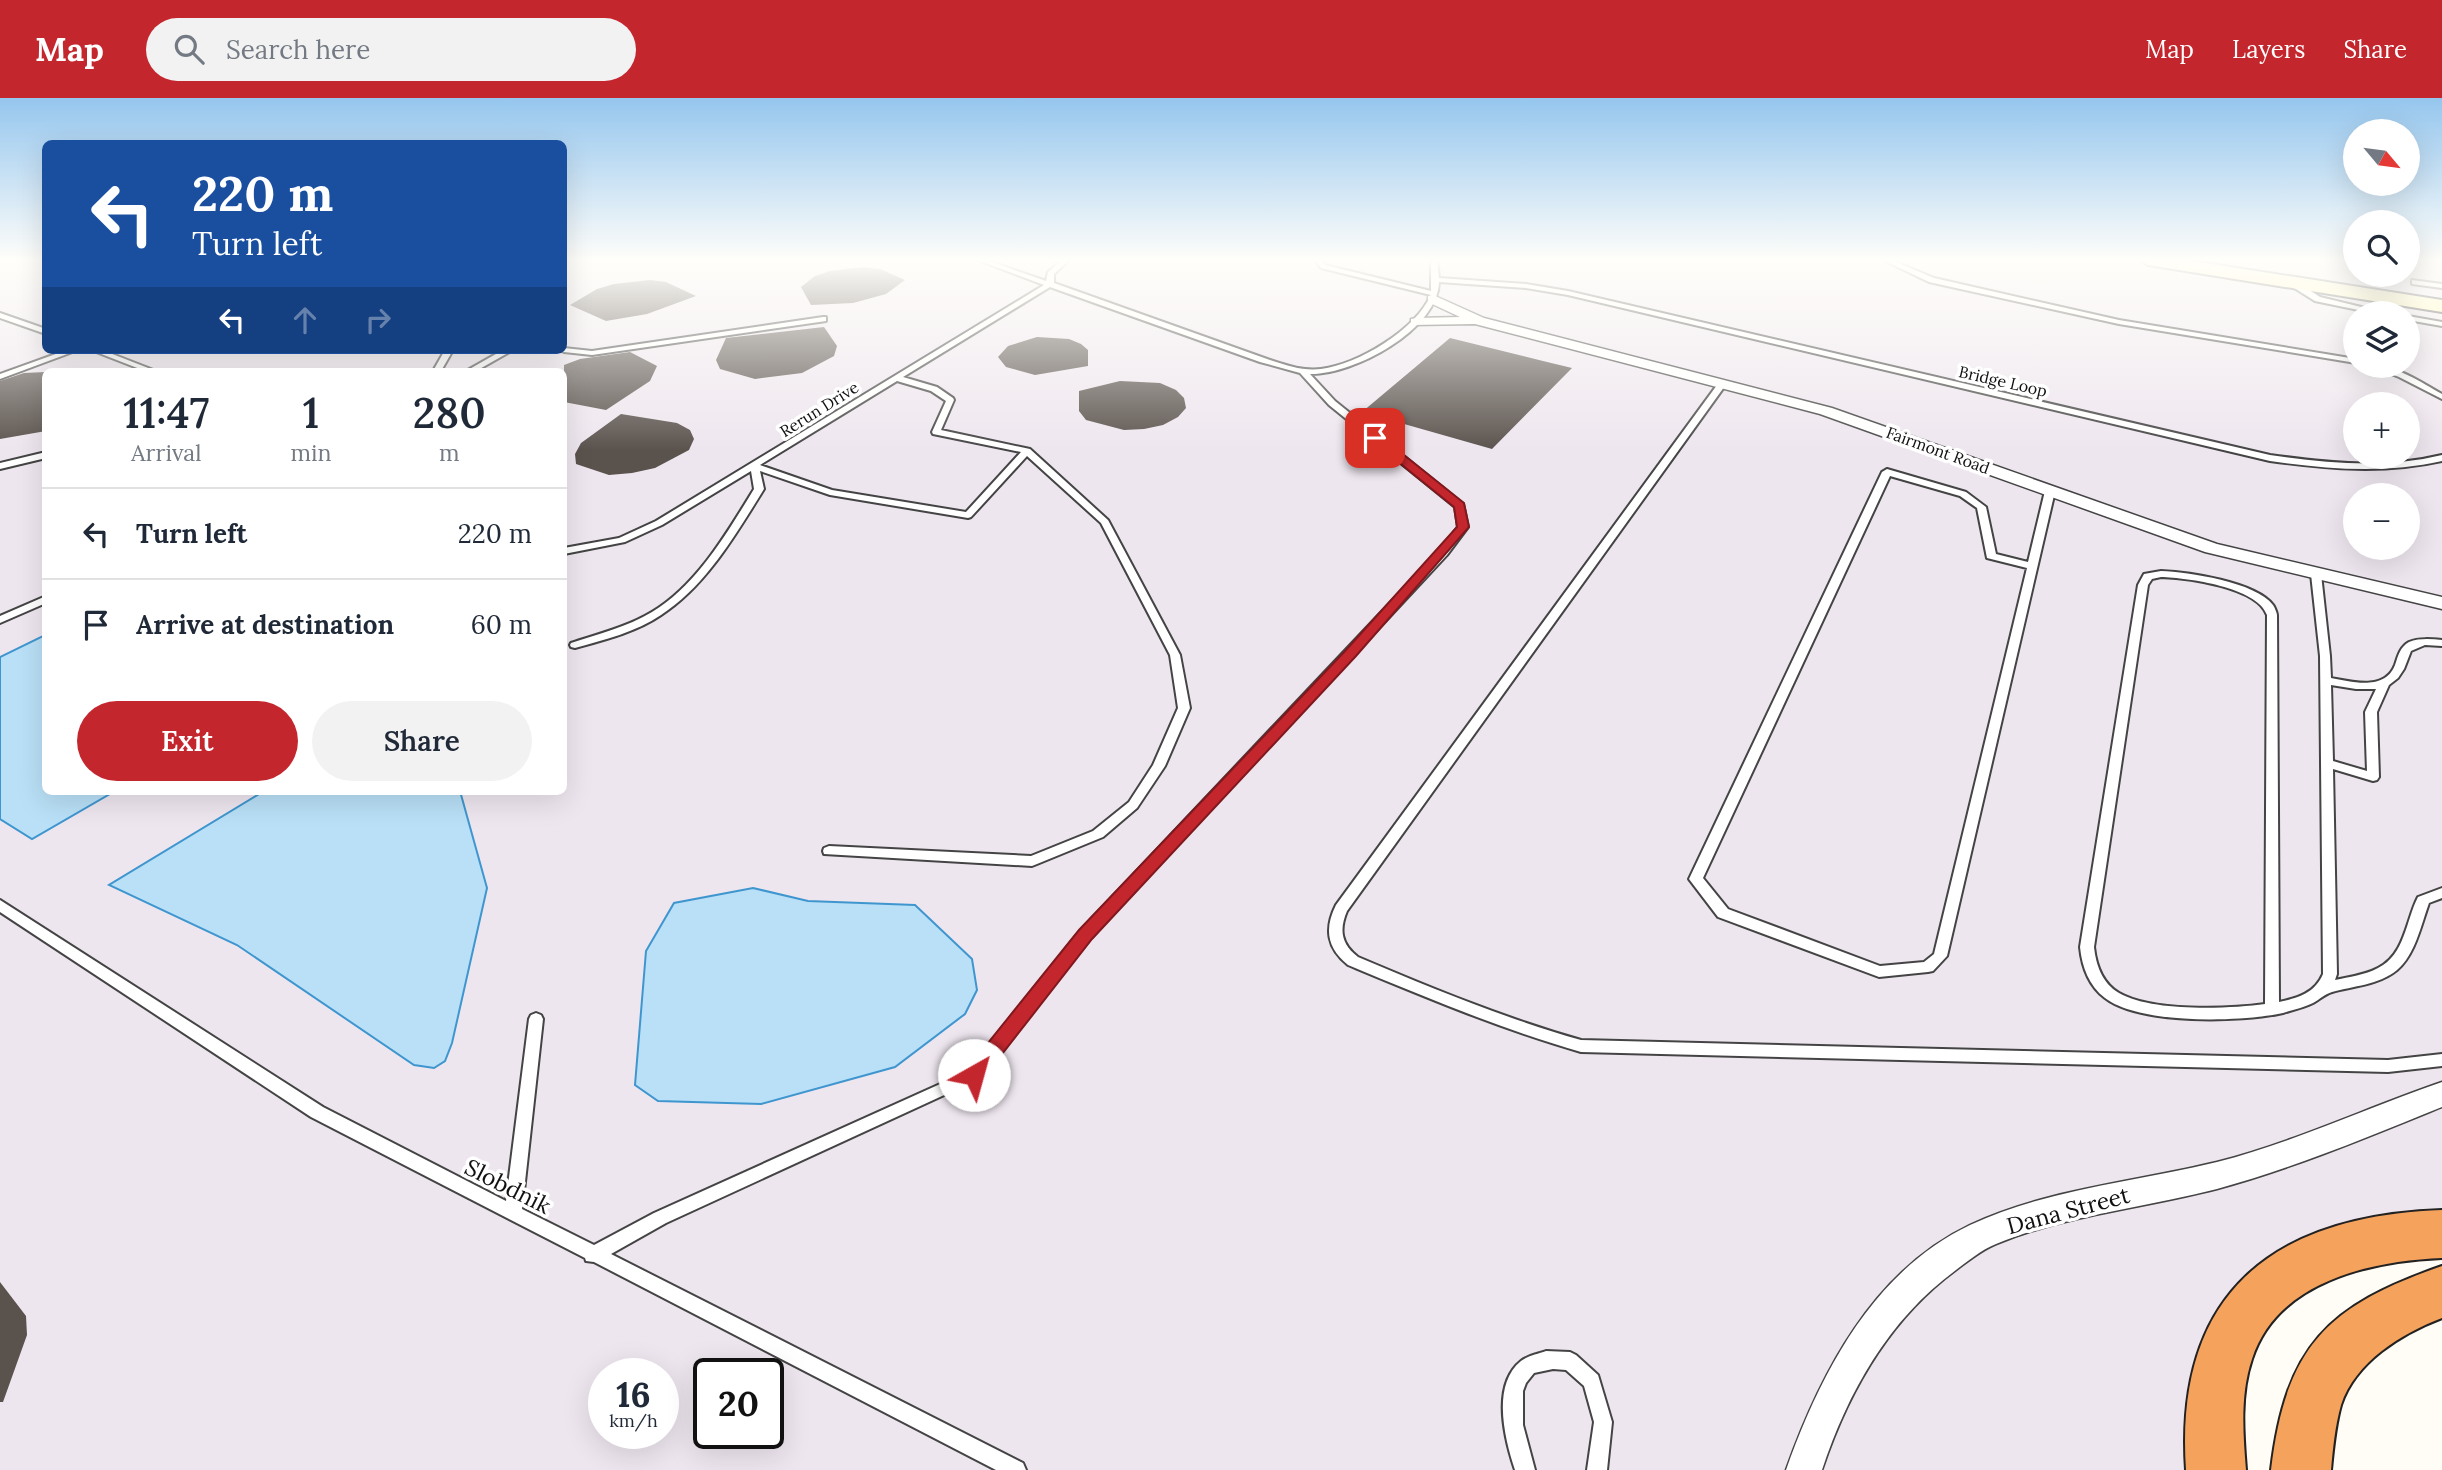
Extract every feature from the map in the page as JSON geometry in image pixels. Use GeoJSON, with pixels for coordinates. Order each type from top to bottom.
{"type":"FeatureCollection","features":[{"type":"Feature","properties":{"kind":"highway"},"geometry":{"type":"LineString","coordinates":[[2216,1470],[2214,1408],[2219,1373],[2227,1345],[2242,1319],[2261,1297],[2284,1277],[2338,1251],[2398,1236],[2442,1234]]}},
{"type":"Feature","properties":{"kind":"highway"},"geometry":{"type":"LineString","coordinates":[[2301,1470],[2303,1444],[2315,1393],[2333,1362],[2356,1335],[2396,1308],[2442,1292]]}},
{"type":"Feature","properties":{"kind":"street","name":"Fairmont Road"},"geometry":{"type":"LineString","coordinates":[[1487,323],[1826,411],[2211,548],[2442,603]]}},
{"type":"Feature","properties":{"kind":"street","name":"Dana Street"},"geometry":{"type":"LineString","coordinates":[[1804,1470],[1813,1442],[1844,1375],[1883,1316],[1926,1270],[1984,1234],[2097,1199],[2217,1175],[2315,1146],[2442,1094]]}},
{"type":"Feature","properties":{"kind":"lane"},"geometry":{"type":"LineString","coordinates":[[20,323],[42,331]]}},
{"type":"Feature","properties":{"kind":"lane"},"geometry":{"type":"LineString","coordinates":[[567,350],[592,353],[796,323]]}},
{"type":"Feature","properties":{"kind":"lane","name":"Rerun Drive"},"geometry":{"type":"LineString","coordinates":[[567,551],[598,546],[641,533],[986,323]]}},
{"type":"Feature","properties":{"kind":"lane"},"geometry":{"type":"LineString","coordinates":[[1159,323],[1263,360],[1301,370],[1318,371],[1350,364],[1414,323]]}},
{"type":"Feature","properties":{"kind":"lane","name":"Bridge Loop"},"geometry":{"type":"LineString","coordinates":[[1696,323],[2270,458],[2379,467],[2442,458]]}},
{"type":"Feature","properties":{"kind":"lane"},"geometry":{"type":"LineString","coordinates":[[2125,323],[2343,359]]}},
{"type":"Feature","properties":{"kind":"lane"},"geometry":{"type":"LineString","coordinates":[[0,377],[63,354]]}},
{"type":"Feature","properties":{"kind":"lane"},"geometry":{"type":"LineString","coordinates":[[106,354],[144,368]]}},
{"type":"Feature","properties":{"kind":"lane"},"geometry":{"type":"LineString","coordinates":[[476,368],[502,354]]}},
{"type":"Feature","properties":{"kind":"lane"},"geometry":{"type":"LineString","coordinates":[[592,1255],[660,1219],[974,1075],[1085,934],[1443,553],[1463,527],[1460,506],[1332,403],[1301,370]]}},
{"type":"Feature","properties":{"kind":"lane"},"geometry":{"type":"LineString","coordinates":[[828,851],[1032,861],[1098,834],[1133,806],[1159,766],[1184,708],[1175,655],[1105,522],[1027,451],[936,432],[950,400],[934,388],[896,378]]}},
{"type":"Feature","properties":{"kind":"lane"},"geometry":{"type":"LineString","coordinates":[[2407,378],[2442,397]]}},
{"type":"Feature","properties":{"kind":"lane"},"geometry":{"type":"LineString","coordinates":[[1723,383],[1341,909],[1335,921],[1333,936],[1339,951],[1353,961],[1447,999],[1540,1035],[1581,1046],[2388,1066],[2442,1060]]}},
{"type":"Feature","properties":{"kind":"lane"},"geometry":{"type":"LineString","coordinates":[[754,466],[830,492],[968,514],[1027,451]]}},
{"type":"Feature","properties":{"kind":"lane"},"geometry":{"type":"LineString","coordinates":[[0,466],[42,456]]}},
{"type":"Feature","properties":{"kind":"lane"},"geometry":{"type":"LineString","coordinates":[[575,645],[648,618],[677,597],[741,517],[759,489],[754,466]]}},
{"type":"Feature","properties":{"kind":"lane"},"geometry":{"type":"LineString","coordinates":[[2030,566],[1991,556],[1981,507],[1964,494],[1887,472],[1696,879],[1723,913],[1879,972],[1928,967],[1940,956],[2030,566],[2050,491]]}},
{"type":"Feature","properties":{"kind":"lane"},"geometry":{"type":"LineString","coordinates":[[2272,1009],[2272,615],[2269,606],[2244,590],[2174,574],[2148,576],[2143,585],[2090,922],[2087,947],[2089,965],[2097,981],[2115,997],[2140,1007],[2228,1013],[2272,1009],[2308,998],[2324,988],[2378,976],[2398,964],[2409,945],[2423,900],[2442,893]]}},
{"type":"Feature","properties":{"kind":"lane"},"geometry":{"type":"LineString","coordinates":[[2316,574],[2325,680],[2330,974],[2324,988]]}},
{"type":"Feature","properties":{"kind":"lane"},"geometry":{"type":"LineString","coordinates":[[2,617],[42,601]]}},
{"type":"Feature","properties":{"kind":"lane"},"geometry":{"type":"LineString","coordinates":[[2325,680],[2351,685],[2384,683],[2393,677],[2404,650],[2414,643],[2442,643]]}},
{"type":"Feature","properties":{"kind":"lane"},"geometry":{"type":"LineString","coordinates":[[2326,763],[2373,777],[2371,712],[2384,683]]}},
{"type":"Feature","properties":{"kind":"lane","name":"Slobdnik"},"geometry":{"type":"LineString","coordinates":[[0,905],[317,1112],[1016,1470]]}},
{"type":"Feature","properties":{"kind":"lane"},"geometry":{"type":"LineString","coordinates":[[513,1214],[536,1019]]}},
{"type":"Feature","properties":{"kind":"lane"},"geometry":{"type":"LineString","coordinates":[[1525,1470],[1517,1448],[1510,1408],[1520,1375],[1541,1360],[1570,1361],[1592,1381],[1603,1422],[1597,1470]]}},
{"type":"Feature","properties":{"kind":"shaded area"},"geometry":{"type":"Polygon","coordinates":[[[0,323],[42,323],[42,354],[567,354],[567,323],[2343,323],[2343,378],[2420,378],[2420,323],[2442,323],[2442,1234],[2261,1297],[2216,1470],[0,1470],[0,323]]]}},
{"type":"Feature","properties":{"kind":"water"},"geometry":{"type":"Polygon","coordinates":[[[42,636],[42,795],[108,795],[32,839],[0,819],[0,657],[42,636]]]}},
{"type":"Feature","properties":{"kind":"water"},"geometry":{"type":"Polygon","coordinates":[[[257,795],[461,795],[487,888],[452,1043],[445,1061],[434,1068],[414,1065],[237,945],[109,885],[257,795]]]}},
{"type":"Feature","properties":{"kind":"water"},"geometry":{"type":"Polygon","coordinates":[[[753,888],[808,901],[915,905],[972,959],[977,990],[965,1014],[895,1067],[761,1104],[658,1101],[635,1085],[646,951],[674,903],[753,888]]]}},
{"type":"Feature","properties":{"kind":"building"},"geometry":{"type":"Polygon","coordinates":[[[824,327],[837,346],[834,356],[802,373],[755,379],[720,369],[716,360],[726,338],[824,327]]]}},
{"type":"Feature","properties":{"kind":"building"},"geometry":{"type":"Polygon","coordinates":[[[1037,337],[1069,339],[1081,344],[1088,350],[1088,366],[1035,375],[1006,367],[998,357],[1008,346],[1037,337]]]}},
{"type":"Feature","properties":{"kind":"building"},"geometry":{"type":"Polygon","coordinates":[[[1450,338],[1572,368],[1492,449],[1362,412],[1450,338]]]}},
{"type":"Feature","properties":{"kind":"building"},"geometry":{"type":"Polygon","coordinates":[[[630,352],[657,366],[650,381],[606,410],[567,403],[567,368],[564,368],[564,365],[580,359],[630,352]]]}},
{"type":"Feature","properties":{"kind":"building"},"geometry":{"type":"Polygon","coordinates":[[[42,372],[42,432],[0,439],[0,381],[24,373],[42,372]]]}},
{"type":"Feature","properties":{"kind":"building"},"geometry":{"type":"Polygon","coordinates":[[[1120,381],[1160,383],[1176,390],[1184,398],[1186,408],[1178,417],[1163,425],[1144,429],[1124,430],[1086,420],[1079,411],[1079,391],[1120,381]]]}},
{"type":"Feature","properties":{"kind":"building"},"geometry":{"type":"Polygon","coordinates":[[[621,414],[677,423],[690,430],[694,439],[689,450],[655,468],[632,473],[609,475],[576,464],[575,454],[581,443],[621,414]]]}},
{"type":"Feature","properties":{"kind":"building"},"geometry":{"type":"Polygon","coordinates":[[[0,1282],[26,1316],[27,1335],[3,1402],[0,1402],[0,1282]]]}},
{"type":"Feature","properties":{"kind":"route"},"geometry":{"type":"LineString","coordinates":[[974,1075],[1085,934],[1351,653],[1443,553],[1463,527],[1460,506],[1375,438]]}}]}
